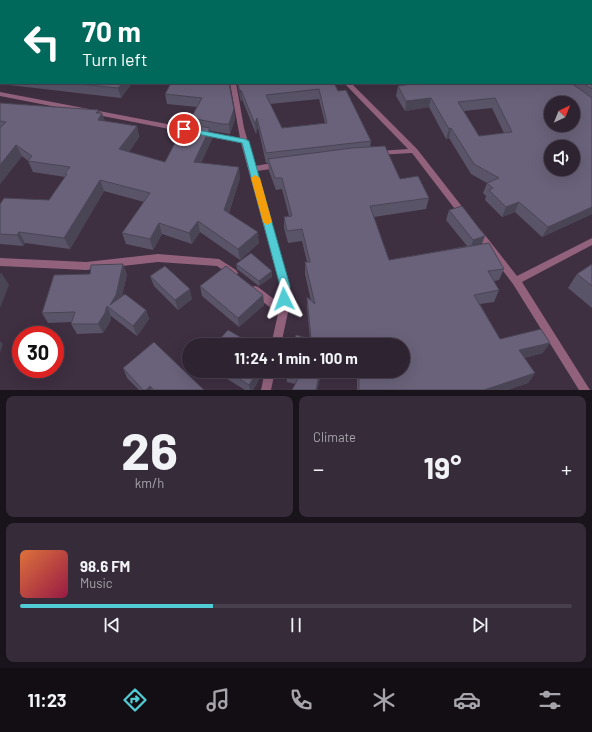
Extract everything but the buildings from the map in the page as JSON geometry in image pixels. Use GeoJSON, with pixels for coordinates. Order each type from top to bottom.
{"type":"FeatureCollection","features":[{"type":"Feature","properties":{"kind":"street"},"geometry":{"type":"LineString","coordinates":[[233,84],[245,141],[285,286],[283,312],[277,338]]}},
{"type":"Feature","properties":{"kind":"street"},"geometry":{"type":"LineString","coordinates":[[348,84],[414,150],[516,281],[585,390]]}},
{"type":"Feature","properties":{"kind":"street"},"geometry":{"type":"LineString","coordinates":[[0,94],[245,141]]}},
{"type":"Feature","properties":{"kind":"street"},"geometry":{"type":"LineString","coordinates":[[375,154],[414,150]]}},
{"type":"Feature","properties":{"kind":"street"},"geometry":{"type":"LineString","coordinates":[[253,169],[284,165]]}},
{"type":"Feature","properties":{"kind":"street"},"geometry":{"type":"LineString","coordinates":[[516,281],[592,241]]}},
{"type":"Feature","properties":{"kind":"street"},"geometry":{"type":"LineString","coordinates":[[0,262],[86,266],[158,258],[219,263],[283,312]]}},
{"type":"Feature","properties":{"kind":"street"},"geometry":{"type":"LineString","coordinates":[[266,390],[269,378]]}},
{"type":"Feature","properties":{"kind":"slow traffic"},"geometry":{"type":"LineString","coordinates":[[255,178],[267,222]]}},
{"type":"Feature","properties":{"kind":"route"},"geometry":{"type":"LineString","coordinates":[[184,129],[245,141],[285,286],[284,299]]}}]}
